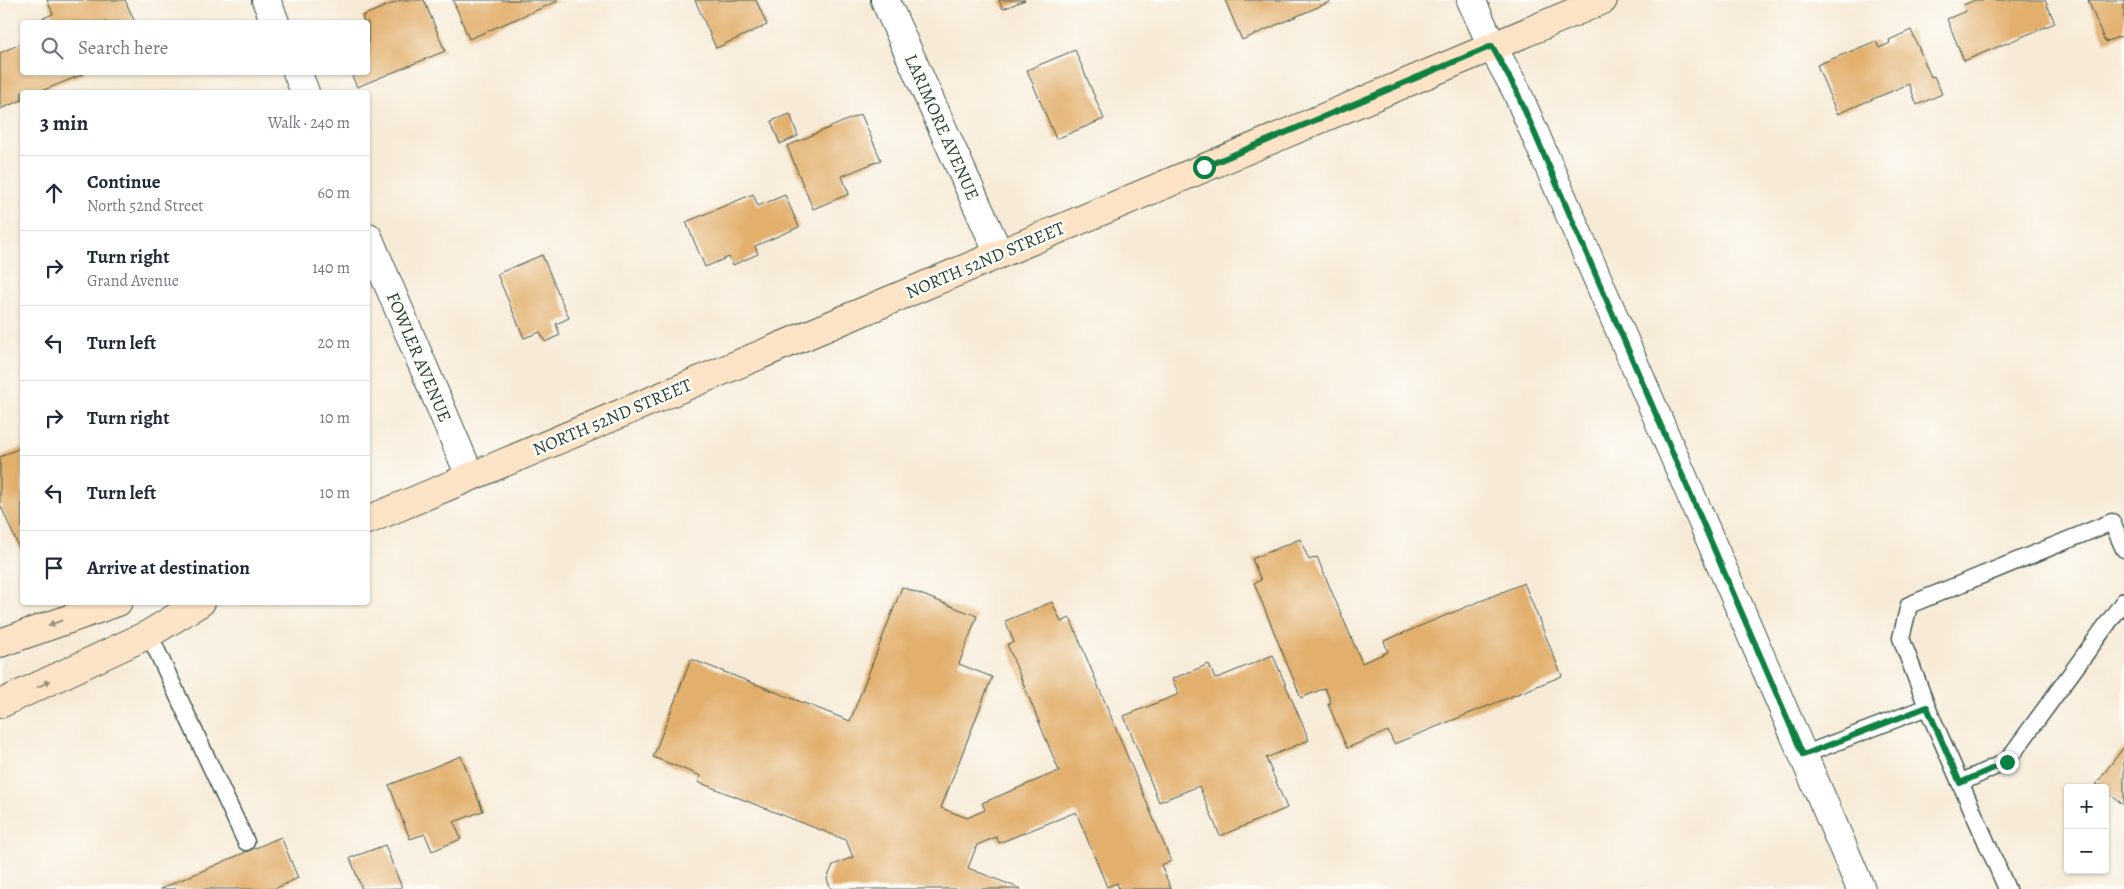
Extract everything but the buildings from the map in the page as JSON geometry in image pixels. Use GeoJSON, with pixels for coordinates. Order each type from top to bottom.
{"type":"FeatureCollection","features":[{"type":"Feature","properties":{"kind":"main road","name":"NORTH 52ND STREET"},"geometry":{"type":"LineString","coordinates":[[370,519],[1603,0]]}},
{"type":"Feature","properties":{"kind":"main road"},"geometry":{"type":"LineString","coordinates":[[0,642],[109,605]]}},
{"type":"Feature","properties":{"kind":"main road"},"geometry":{"type":"LineString","coordinates":[[0,704],[149,634],[196,605]]}},
{"type":"Feature","properties":{"kind":"street"},"geometry":{"type":"LineString","coordinates":[[266,0],[274,20]]}},
{"type":"Feature","properties":{"kind":"street","name":"LARIMORE AVENUE"},"geometry":{"type":"LineString","coordinates":[[885,0],[999,254]]}},
{"type":"Feature","properties":{"kind":"street"},"geometry":{"type":"LineString","coordinates":[[1471,0],[1492,46],[1516,90],[1861,889]]}},
{"type":"Feature","properties":{"kind":"street"},"geometry":{"type":"LineString","coordinates":[[298,75],[304,90]]}},
{"type":"Feature","properties":{"kind":"street","name":"FOWLER AVENUE"},"geometry":{"type":"LineString","coordinates":[[370,242],[470,476]]}},
{"type":"Feature","properties":{"kind":"lane"},"geometry":{"type":"LineString","coordinates":[[2007,889],[1927,707],[1901,638],[1910,605],[2112,522],[2124,549]]}},
{"type":"Feature","properties":{"kind":"lane"},"geometry":{"type":"LineString","coordinates":[[1960,783],[2007,762],[2124,601]]}},
{"type":"Feature","properties":{"kind":"lane"},"geometry":{"type":"LineString","coordinates":[[149,634],[246,842]]}},
{"type":"Feature","properties":{"kind":"lane"},"geometry":{"type":"LineString","coordinates":[[1803,755],[1927,707]]}},
{"type":"Feature","properties":{"kind":"route"},"geometry":{"type":"LineString","coordinates":[[1204,167],[1492,46],[1516,90],[1803,755],[1927,707],[1960,783],[2007,762]]}}]}
